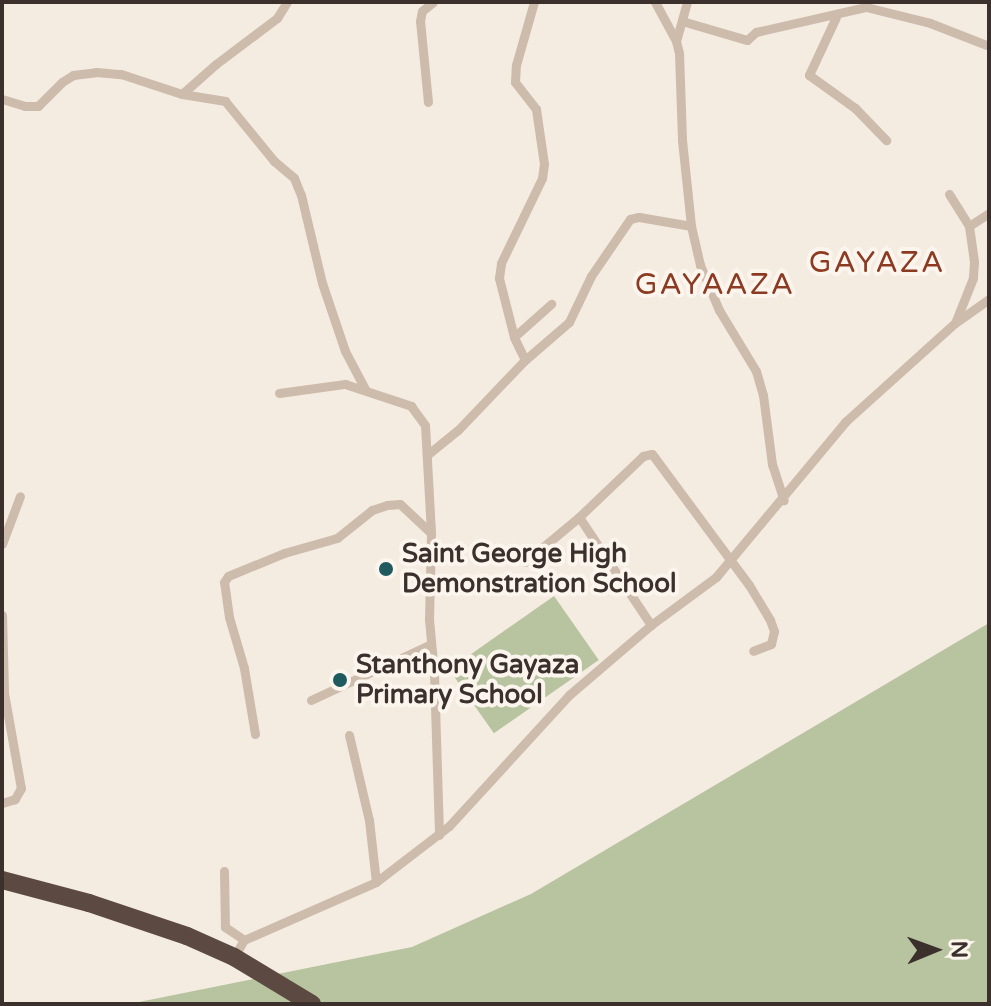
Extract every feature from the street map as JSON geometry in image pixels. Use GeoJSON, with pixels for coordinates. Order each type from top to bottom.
{"type":"FeatureCollection","features":[{"type":"Feature","properties":{"kind":"highway"},"geometry":{"type":"LineString","coordinates":[[2,880],[126,914],[234,957],[312,1004]]}},
{"type":"Feature","properties":{"kind":"street"},"geometry":{"type":"LineString","coordinates":[[182,94],[277,18],[287,2]]}},
{"type":"Feature","properties":{"kind":"street"},"geometry":{"type":"LineString","coordinates":[[428,102],[420,21],[422,11],[433,2]]}},
{"type":"Feature","properties":{"kind":"street"},"geometry":{"type":"LineString","coordinates":[[525,360],[514,337],[499,278],[501,263],[542,178],[544,164],[536,109],[515,82],[516,65],[534,2]]}},
{"type":"Feature","properties":{"kind":"street"},"geometry":{"type":"LineString","coordinates":[[655,2],[676,41]]}},
{"type":"Feature","properties":{"kind":"street"},"geometry":{"type":"LineString","coordinates":[[687,2],[676,41],[691,226],[700,265],[719,310],[756,371],[763,395],[772,464],[784,500]]}},
{"type":"Feature","properties":{"kind":"street"},"geometry":{"type":"LineString","coordinates":[[682,21],[747,40],[756,32],[836,17],[848,9],[866,7],[930,23],[989,46]]}},
{"type":"Feature","properties":{"kind":"street"},"geometry":{"type":"LineString","coordinates":[[836,17],[809,75],[855,108],[886,140]]}},
{"type":"Feature","properties":{"kind":"street"},"geometry":{"type":"LineString","coordinates":[[2,99],[25,106],[38,106],[73,75],[96,72],[121,74],[182,94],[225,101],[274,161],[294,178],[322,283],[345,351],[365,389]]}},
{"type":"Feature","properties":{"kind":"street"},"geometry":{"type":"LineString","coordinates":[[949,194],[969,226],[973,278],[955,323]]}},
{"type":"Feature","properties":{"kind":"street"},"geometry":{"type":"LineString","coordinates":[[969,226],[989,213]]}},
{"type":"Feature","properties":{"kind":"street"},"geometry":{"type":"LineString","coordinates":[[427,455],[458,430],[525,360],[569,322],[591,276],[630,219],[639,217],[691,226]]}},
{"type":"Feature","properties":{"kind":"street"},"geometry":{"type":"LineString","coordinates":[[234,957],[244,940],[376,882],[439,835],[541,723],[651,625],[716,577],[784,500],[845,422],[955,323],[989,299]]}},
{"type":"Feature","properties":{"kind":"street"},"geometry":{"type":"LineString","coordinates":[[514,337],[551,304]]}},
{"type":"Feature","properties":{"kind":"street"},"geometry":{"type":"LineString","coordinates":[[279,393],[328,384],[365,389],[395,399],[419,413],[425,425],[439,835]]}},
{"type":"Feature","properties":{"kind":"street"},"geometry":{"type":"LineString","coordinates":[[525,562],[579,517],[643,456],[652,454],[749,585],[774,631],[771,644],[753,651]]}},
{"type":"Feature","properties":{"kind":"street"},"geometry":{"type":"LineString","coordinates":[[2,544],[20,496]]}},
{"type":"Feature","properties":{"kind":"street"},"geometry":{"type":"LineString","coordinates":[[255,734],[244,668],[229,617],[224,582],[228,576],[284,553],[337,538],[372,510],[387,505],[400,504],[431,533]]}},
{"type":"Feature","properties":{"kind":"street"},"geometry":{"type":"LineString","coordinates":[[579,517],[651,625]]}},
{"type":"Feature","properties":{"kind":"street"},"geometry":{"type":"LineString","coordinates":[[2,615],[4,693],[21,788],[15,799],[2,803]]}},
{"type":"Feature","properties":{"kind":"street"},"geometry":{"type":"LineString","coordinates":[[311,700],[431,644]]}},
{"type":"Feature","properties":{"kind":"street"},"geometry":{"type":"LineString","coordinates":[[349,735],[369,820],[376,882]]}},
{"type":"Feature","properties":{"kind":"street"},"geometry":{"type":"LineString","coordinates":[[224,871],[225,927],[244,940]]}},
{"type":"Feature","properties":{"kind":"green space"},"geometry":{"type":"Polygon","coordinates":[[[554,596],[599,660],[494,733],[449,669],[554,596]]]}},
{"type":"Feature","properties":{"kind":"green space"},"geometry":{"type":"Polygon","coordinates":[[[989,623],[989,1004],[129,1004],[412,947],[531,894],[989,623]]]}},
{"type":"Feature","properties":{"kind":"place","name":"Saint George High Demonstration School"},"geometry":{"type":"Point","coordinates":[386,569]}},
{"type":"Feature","properties":{"kind":"place","name":"Stanthony Gayaza Primary School"},"geometry":{"type":"Point","coordinates":[340,680]}},
{"type":"Feature","properties":{"kind":"district","name":"GAYAZA"},"geometry":{"type":"Point","coordinates":[877,263]}},
{"type":"Feature","properties":{"kind":"district","name":"GAYAAZA"},"geometry":{"type":"Point","coordinates":[715,285]}}]}
